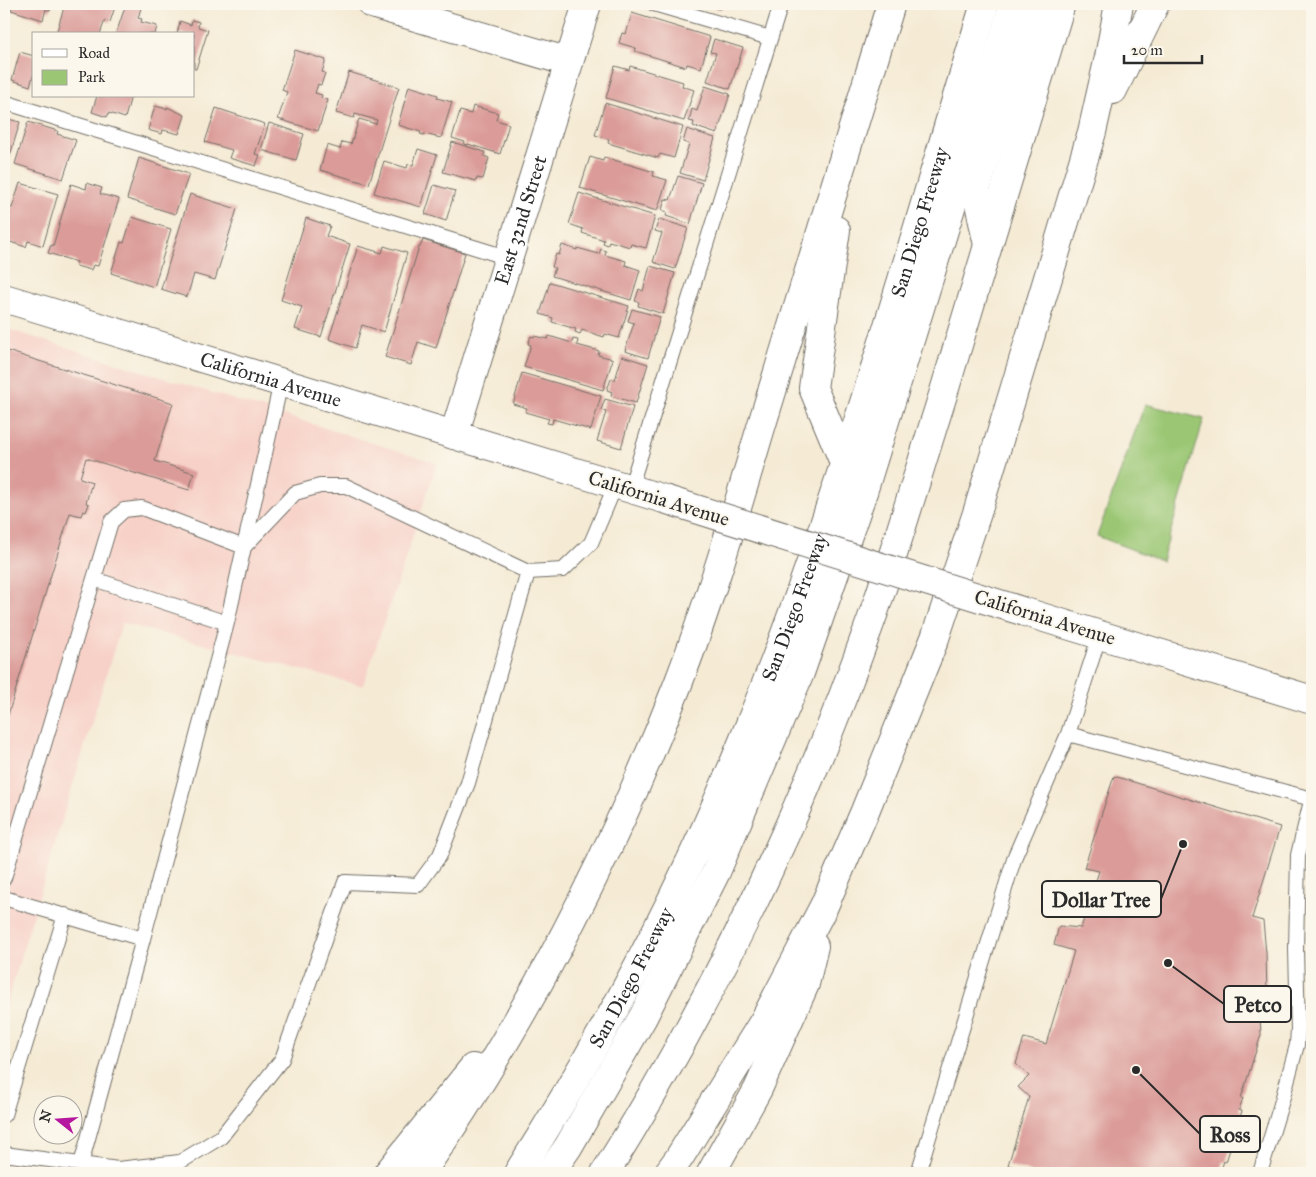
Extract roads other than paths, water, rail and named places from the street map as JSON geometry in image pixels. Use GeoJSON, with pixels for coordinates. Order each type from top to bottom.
{"type":"FeatureCollection","features":[{"type":"Feature","properties":{"kind":"main road"},"geometry":{"type":"LineString","coordinates":[[372,4],[569,62]]}},
{"type":"Feature","properties":{"kind":"main road","name":"East 32nd Street"},"geometry":{"type":"LineString","coordinates":[[454,435],[587,4]]}},
{"type":"Feature","properties":{"kind":"main road"},"geometry":{"type":"LineString","coordinates":[[422,1173],[466,1109],[532,995],[587,892],[640,777],[678,683],[712,587],[891,4]]}},
{"type":"Feature","properties":{"kind":"main road","name":"San Diego Freeway"},"geometry":{"type":"LineString","coordinates":[[518,1173],[557,1110],[637,967],[710,819],[747,734],[782,643],[845,465],[985,4]]}},
{"type":"Feature","properties":{"kind":"main road"},"geometry":{"type":"LineString","coordinates":[[550,1173],[568,1147],[643,1017],[716,872],[800,673],[863,492],[1014,4]]}},
{"type":"Feature","properties":{"kind":"main road"},"geometry":{"type":"LineString","coordinates":[[989,246],[976,189],[1034,4]]}},
{"type":"Feature","properties":{"kind":"main road"},"geometry":{"type":"LineString","coordinates":[[605,1173],[665,1071],[724,962],[757,896],[825,741],[874,614],[989,246],[1061,4]]}},
{"type":"Feature","properties":{"kind":"main road"},"geometry":{"type":"LineString","coordinates":[[668,1173],[764,1021],[824,906],[888,756],[938,629],[977,513],[1092,132],[1119,4]]}},
{"type":"Feature","properties":{"kind":"main road"},"geometry":{"type":"LineString","coordinates":[[1092,132],[1156,4]]}},
{"type":"Feature","properties":{"kind":"main road"},"geometry":{"type":"LineString","coordinates":[[845,465],[812,388],[848,142]]}},
{"type":"Feature","properties":{"kind":"main road","name":"California Avenue"},"geometry":{"type":"LineString","coordinates":[[4,298],[623,486],[1312,700]]}},
{"type":"Feature","properties":{"kind":"main road"},"geometry":{"type":"LineString","coordinates":[[711,1173],[758,1089],[805,984],[824,906]]}},
{"type":"Feature","properties":{"kind":"main road"},"geometry":{"type":"LineString","coordinates":[[388,1173],[532,995]]}},
{"type":"Feature","properties":{"kind":"lane"},"geometry":{"type":"LineString","coordinates":[[654,4],[770,38]]}},
{"type":"Feature","properties":{"kind":"lane"},"geometry":{"type":"LineString","coordinates":[[244,547],[295,493],[320,486],[346,486],[528,572],[563,570],[591,543],[623,486],[781,4]]}},
{"type":"Feature","properties":{"kind":"lane"},"geometry":{"type":"LineString","coordinates":[[4,102],[509,258]]}},
{"type":"Feature","properties":{"kind":"lane"},"geometry":{"type":"LineString","coordinates":[[81,1164],[227,622],[281,382]]}},
{"type":"Feature","properties":{"kind":"lane"},"geometry":{"type":"LineString","coordinates":[[4,878],[111,522],[124,510],[142,508],[244,547]]}},
{"type":"Feature","properties":{"kind":"lane"},"geometry":{"type":"LineString","coordinates":[[4,1154],[118,1169],[180,1162],[221,1136],[282,1059],[344,882],[418,885],[440,855],[468,783],[528,572]]}},
{"type":"Feature","properties":{"kind":"lane"},"geometry":{"type":"LineString","coordinates":[[94,579],[227,622]]}},
{"type":"Feature","properties":{"kind":"lane"},"geometry":{"type":"LineString","coordinates":[[918,1173],[1015,856],[1068,734],[1100,634]]}},
{"type":"Feature","properties":{"kind":"lane"},"geometry":{"type":"LineString","coordinates":[[1068,734],[1312,798],[1298,855],[1296,949],[1298,1029],[1296,1045],[1281,1104],[1260,1173]]}},
{"type":"Feature","properties":{"kind":"lane"},"geometry":{"type":"LineString","coordinates":[[4,898],[143,939]]}},
{"type":"Feature","properties":{"kind":"lane"},"geometry":{"type":"LineString","coordinates":[[4,1115],[65,915]]}},
{"type":"Feature","properties":{"kind":"place","name":"Dollar Tree"},"geometry":{"type":"Point","coordinates":[1183,844]}},
{"type":"Feature","properties":{"kind":"place","name":"Petco"},"geometry":{"type":"Point","coordinates":[1168,963]}},
{"type":"Feature","properties":{"kind":"place","name":"Ross"},"geometry":{"type":"Point","coordinates":[1136,1070]}}]}
